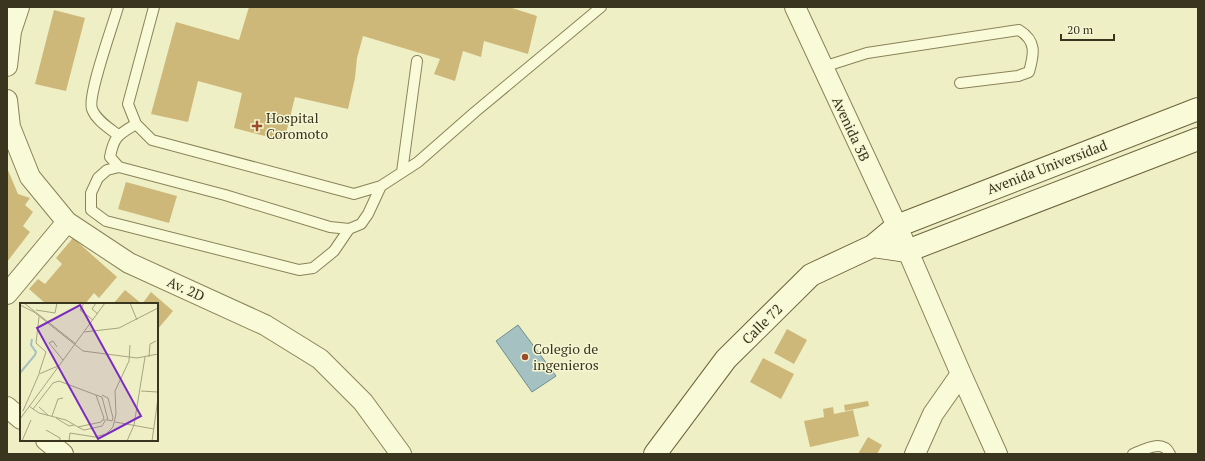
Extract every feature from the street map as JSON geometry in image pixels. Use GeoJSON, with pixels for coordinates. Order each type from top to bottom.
{"type":"FeatureCollection","features":[{"type":"Feature","properties":{"kind":"street"},"geometry":{"type":"LineString","coordinates":[[7,66],[11,31],[19,7]]}},
{"type":"Feature","properties":{"kind":"street","name":"Avenida 3B"},"geometry":{"type":"LineString","coordinates":[[798,10],[907,250],[997,454]]}},
{"type":"Feature","properties":{"kind":"street","name":"Av. 2D"},"geometry":{"type":"LineString","coordinates":[[7,100],[10,127],[30,177],[67,222],[129,263],[265,325],[320,359],[363,402],[401,454]]}},
{"type":"Feature","properties":{"kind":"street","name":"Avenida Universidad"},"geometry":{"type":"LineString","coordinates":[[896,226],[1198,109]]}},
{"type":"Feature","properties":{"kind":"street","name":"Avenida Universidad"},"geometry":{"type":"LineString","coordinates":[[907,250],[1198,139]]}},
{"type":"Feature","properties":{"kind":"street"},"geometry":{"type":"LineString","coordinates":[[7,294],[67,222]]}},
{"type":"Feature","properties":{"kind":"street","name":"Calle 72"},"geometry":{"type":"LineString","coordinates":[[655,454],[726,359],[811,275],[873,246],[896,226]]}},
{"type":"Feature","properties":{"kind":"street"},"geometry":{"type":"LineString","coordinates":[[873,246],[907,250]]}},
{"type":"Feature","properties":{"kind":"street"},"geometry":{"type":"LineString","coordinates":[[915,454],[933,414],[961,374]]}},
{"type":"Feature","properties":{"kind":"street"},"geometry":{"type":"LineString","coordinates":[[7,408],[20,418]]}},
{"type":"Feature","properties":{"kind":"street"},"geometry":{"type":"LineString","coordinates":[[47,441],[63,454]]}},
{"type":"Feature","properties":{"kind":"lane"},"geometry":{"type":"LineString","coordinates":[[118,7],[92,93],[92,109],[103,124],[118,135]]}},
{"type":"Feature","properties":{"kind":"lane"},"geometry":{"type":"LineString","coordinates":[[154,7],[128,104],[136,124],[152,140],[354,194],[381,186],[418,162],[475,112],[601,7]]}},
{"type":"Feature","properties":{"kind":"lane"},"geometry":{"type":"LineString","coordinates":[[823,67],[867,53],[1019,30],[1027,35],[1033,44],[1033,60],[1029,72],[1018,76],[960,83]]}},
{"type":"Feature","properties":{"kind":"lane"},"geometry":{"type":"LineString","coordinates":[[402,172],[417,61]]}},
{"type":"Feature","properties":{"kind":"lane"},"geometry":{"type":"LineString","coordinates":[[119,167],[110,157],[112,144],[118,135],[136,124]]}},
{"type":"Feature","properties":{"kind":"lane"},"geometry":{"type":"LineString","coordinates":[[349,229],[334,251],[313,268],[299,270],[106,221],[91,210],[90,193],[98,178],[107,170],[119,167],[225,195],[330,227],[349,229],[361,224],[368,214],[381,186]]}},
{"type":"Feature","properties":{"kind":"lane"},"geometry":{"type":"LineString","coordinates":[[1133,454],[1151,447],[1161,446],[1168,449],[1170,454]]}},
{"type":"Feature","properties":{"kind":"water"},"geometry":{"type":"Polygon","coordinates":[[[518,325],[556,376],[532,392],[496,341],[518,325]]]}},
{"type":"Feature","properties":{"kind":"building","name":"Hospital Coromoto"},"geometry":{"type":"Polygon","coordinates":[[[249,7],[509,7],[537,16],[528,54],[484,41],[481,57],[463,51],[455,81],[434,74],[440,59],[363,36],[357,58],[355,78],[348,109],[295,97],[284,141],[234,128],[242,93],[198,81],[188,122],[151,114],[176,22],[239,40],[249,7]]]}},
{"type":"Feature","properties":{"kind":"building"},"geometry":{"type":"Polygon","coordinates":[[[54,10],[85,18],[66,91],[35,84],[54,10]]]}},
{"type":"Feature","properties":{"kind":"building"},"geometry":{"type":"Polygon","coordinates":[[[7,168],[18,194],[30,198],[25,205],[33,212],[23,226],[30,232],[7,262],[7,168]]]}},
{"type":"Feature","properties":{"kind":"building"},"geometry":{"type":"Polygon","coordinates":[[[126,182],[177,196],[169,223],[118,209],[126,182]]]}},
{"type":"Feature","properties":{"kind":"building"},"geometry":{"type":"Polygon","coordinates":[[[73,238],[117,277],[99,298],[94,293],[86,303],[45,303],[29,289],[38,279],[45,284],[62,264],[56,258],[73,238]]]}},
{"type":"Feature","properties":{"kind":"building"},"geometry":{"type":"Polygon","coordinates":[[[125,290],[141,303],[114,303],[125,290]]]}},
{"type":"Feature","properties":{"kind":"building"},"geometry":{"type":"Polygon","coordinates":[[[151,292],[173,311],[158,329],[158,303],[143,303],[151,292]]]}},
{"type":"Feature","properties":{"kind":"building"},"geometry":{"type":"Polygon","coordinates":[[[787,329],[807,340],[794,364],[774,353],[787,329]]]}},
{"type":"Feature","properties":{"kind":"building"},"geometry":{"type":"Polygon","coordinates":[[[763,358],[794,374],[781,399],[750,382],[763,358]]]}},
{"type":"Feature","properties":{"kind":"building"},"geometry":{"type":"Polygon","coordinates":[[[868,401],[869,406],[845,411],[844,405],[868,401]]]}},
{"type":"Feature","properties":{"kind":"building"},"geometry":{"type":"Polygon","coordinates":[[[833,407],[834,414],[853,410],[859,436],[810,447],[804,421],[824,417],[823,409],[833,407]]]}},
{"type":"Feature","properties":{"kind":"building"},"geometry":{"type":"Polygon","coordinates":[[[868,437],[882,445],[877,454],[858,454],[868,437]]]}},
{"type":"Feature","properties":{"kind":"place","name":"Hospital Coromoto"},"geometry":{"type":"Point","coordinates":[257,126]}},
{"type":"Feature","properties":{"kind":"place","name":"Colegio de ingenieros"},"geometry":{"type":"Point","coordinates":[525,357]}}]}
